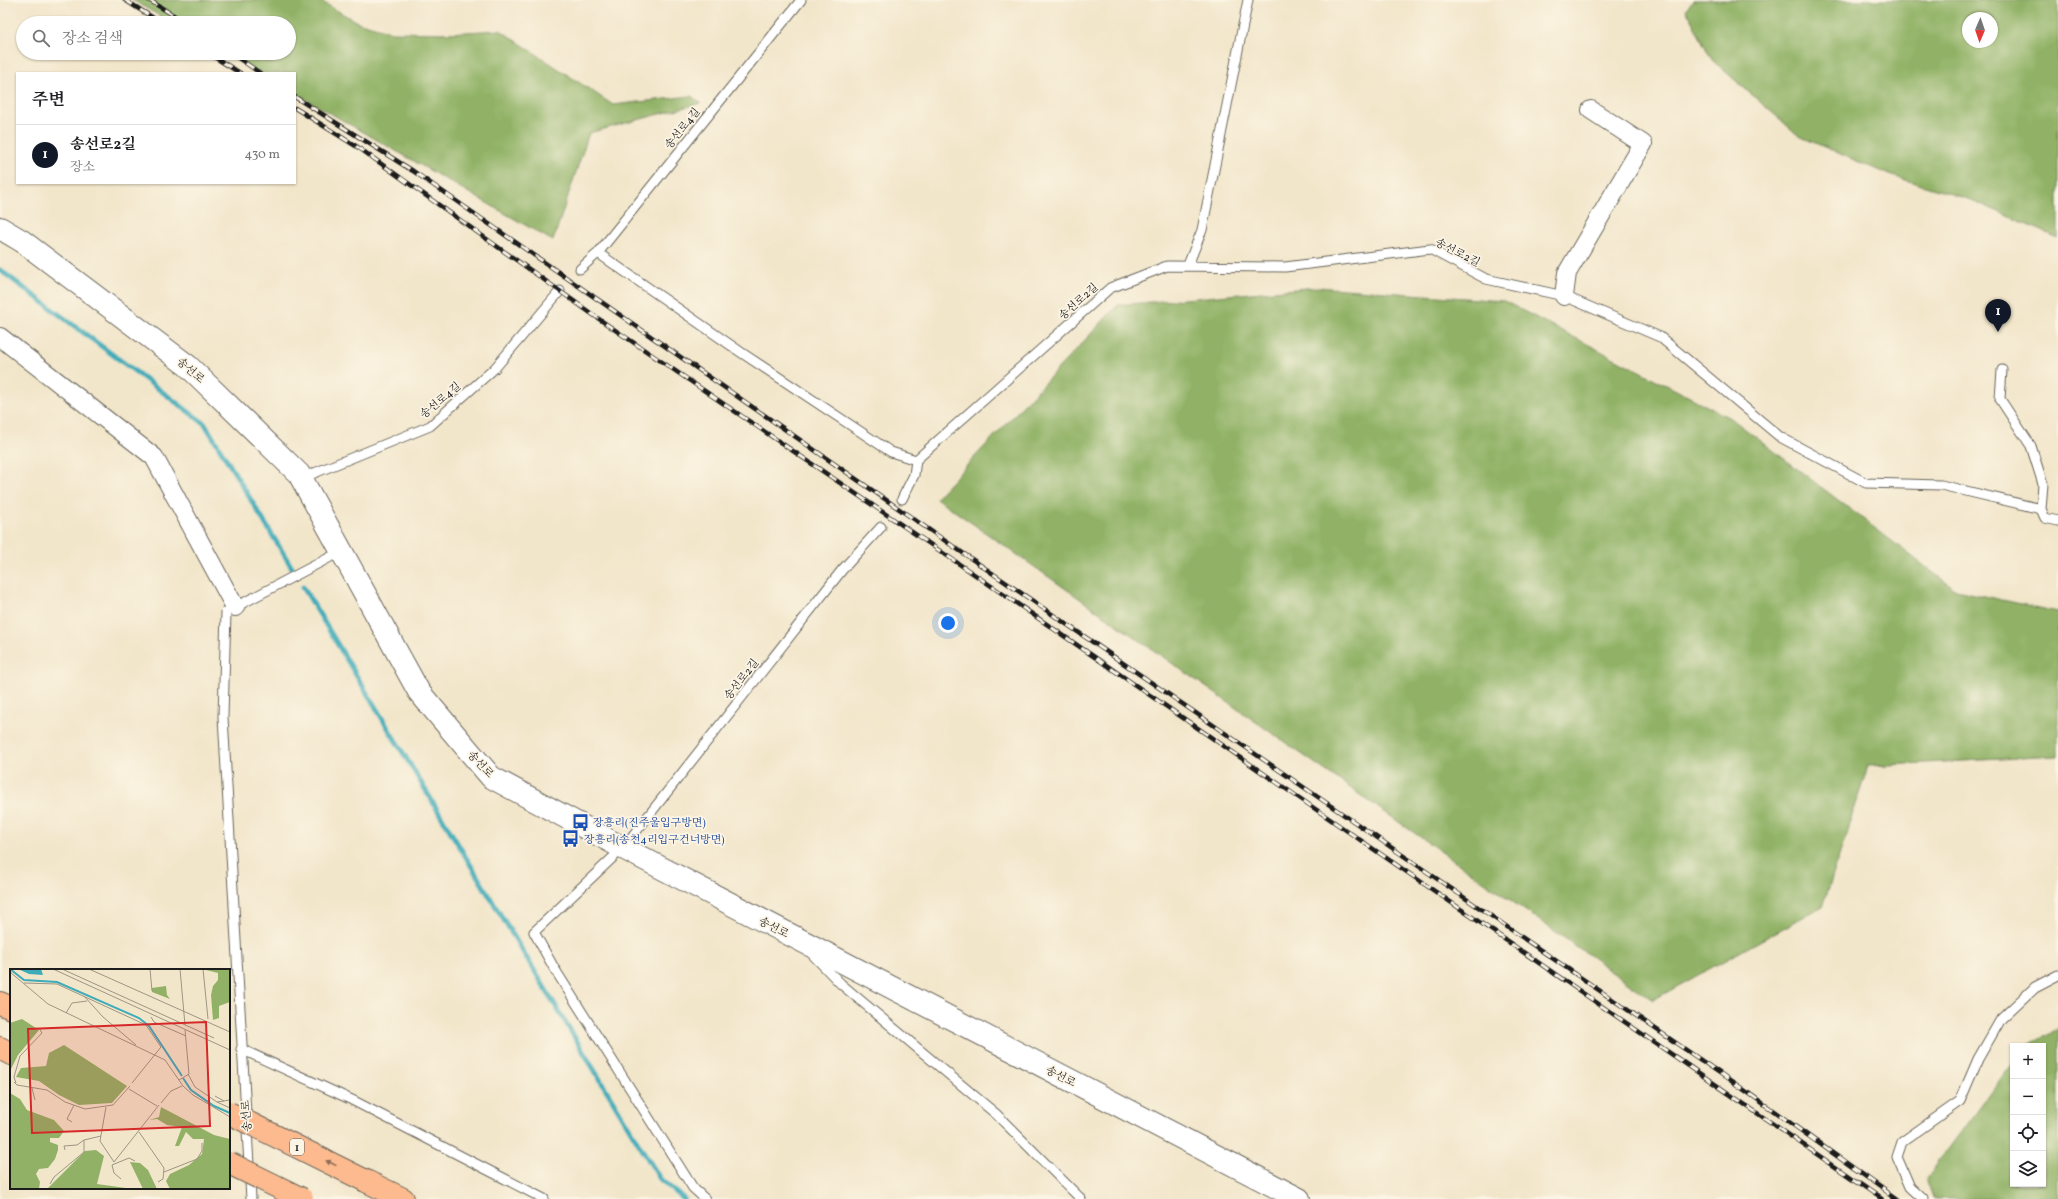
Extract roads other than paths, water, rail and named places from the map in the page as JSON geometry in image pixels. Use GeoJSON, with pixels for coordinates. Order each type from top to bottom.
{"type":"FeatureCollection","features":[{"type":"Feature","properties":{"kind":"highway"},"geometry":{"type":"LineString","coordinates":[[0,1003],[10,1008]]}},
{"type":"Feature","properties":{"kind":"highway"},"geometry":{"type":"LineString","coordinates":[[0,1048],[10,1053]]}},
{"type":"Feature","properties":{"kind":"highway","name":"1"},"geometry":{"type":"LineString","coordinates":[[230,1113],[403,1199]]}},
{"type":"Feature","properties":{"kind":"highway"},"geometry":{"type":"LineString","coordinates":[[230,1163],[302,1199]]}},
{"type":"Feature","properties":{"kind":"street"},"geometry":{"type":"LineString","coordinates":[[1564,296],[1567,273],[1643,144],[1591,110]]}},
{"type":"Feature","properties":{"kind":"street","name":"송선로"},"geometry":{"type":"LineString","coordinates":[[0,228],[22,241],[188,366],[302,478],[419,692],[491,777],[622,848],[1299,1199]]}},
{"type":"Feature","properties":{"kind":"street"},"geometry":{"type":"LineString","coordinates":[[0,337],[154,457],[235,607]]}},
{"type":"Feature","properties":{"kind":"lane","name":"송선로4길"},"geometry":{"type":"LineString","coordinates":[[580,269],[598,253],[801,0]]}},
{"type":"Feature","properties":{"kind":"lane"},"geometry":{"type":"LineString","coordinates":[[1188,265],[1202,230],[1248,0]]}},
{"type":"Feature","properties":{"kind":"lane","name":"송선로2길"},"geometry":{"type":"LineString","coordinates":[[916,460],[1110,288],[1167,266],[1284,267],[1430,249],[1486,279],[1564,296],[1660,337],[1780,437],[1866,483],[1941,485],[2041,509],[2045,518],[2058,521]]}},
{"type":"Feature","properties":{"kind":"lane"},"geometry":{"type":"LineString","coordinates":[[598,253],[742,353],[891,452],[916,460],[914,475],[902,499]]}},
{"type":"Feature","properties":{"kind":"lane","name":"송선로4길"},"geometry":{"type":"LineString","coordinates":[[302,478],[430,426],[495,368],[560,291]]}},
{"type":"Feature","properties":{"kind":"lane"},"geometry":{"type":"LineString","coordinates":[[2002,370],[2000,399],[2031,446],[2043,484],[2041,509]]}},
{"type":"Feature","properties":{"kind":"lane","name":"송선로2길"},"geometry":{"type":"LineString","coordinates":[[705,1199],[693,1188],[554,968],[534,932],[622,848],[842,570],[881,526]]}},
{"type":"Feature","properties":{"kind":"lane"},"geometry":{"type":"LineString","coordinates":[[235,607],[342,551]]}},
{"type":"Feature","properties":{"kind":"lane","name":"송선로"},"geometry":{"type":"LineString","coordinates":[[235,607],[226,612],[223,717],[241,1049],[251,1199]]}},
{"type":"Feature","properties":{"kind":"lane"},"geometry":{"type":"LineString","coordinates":[[797,939],[841,984],[996,1114],[1081,1199]]}},
{"type":"Feature","properties":{"kind":"lane"},"geometry":{"type":"LineString","coordinates":[[1923,1199],[1910,1187],[1897,1157],[1902,1142],[1960,1101],[1978,1059],[2001,1019],[2035,987],[2058,975]]}},
{"type":"Feature","properties":{"kind":"lane"},"geometry":{"type":"LineString","coordinates":[[241,1049],[352,1100],[544,1199]]}},
{"type":"Feature","properties":{"kind":"waterway"},"geometry":{"type":"LineString","coordinates":[[0,270],[205,424],[294,571]]}},
{"type":"Feature","properties":{"kind":"waterway"},"geometry":{"type":"LineString","coordinates":[[303,587],[660,1179],[684,1199]]}},
{"type":"Feature","properties":{"kind":"railway"},"geometry":{"type":"LineString","coordinates":[[125,0],[150,16]]}},
{"type":"Feature","properties":{"kind":"railway"},"geometry":{"type":"LineString","coordinates":[[149,0],[175,16]]}},
{"type":"Feature","properties":{"kind":"railway"},"geometry":{"type":"LineString","coordinates":[[219,60],[238,72]]}},
{"type":"Feature","properties":{"kind":"railway"},"geometry":{"type":"LineString","coordinates":[[241,60],[259,72]]}},
{"type":"Feature","properties":{"kind":"railway"},"geometry":{"type":"LineString","coordinates":[[296,98],[413,171],[941,538],[1740,1087],[1897,1199]]}},
{"type":"Feature","properties":{"kind":"railway"},"geometry":{"type":"LineString","coordinates":[[296,109],[359,148],[599,319],[968,570],[1882,1199]]}},
{"type":"Feature","properties":{"kind":"place","name":"송선로2길"},"geometry":{"type":"Point","coordinates":[1998,332]}},
{"type":"Feature","properties":{"kind":"place","name":"장흥리(진주울입구방면)"},"geometry":{"type":"Point","coordinates":[580,822]}},
{"type":"Feature","properties":{"kind":"place","name":"장흥리(송천4리입구건너방면)"},"geometry":{"type":"Point","coordinates":[571,839]}}]}
